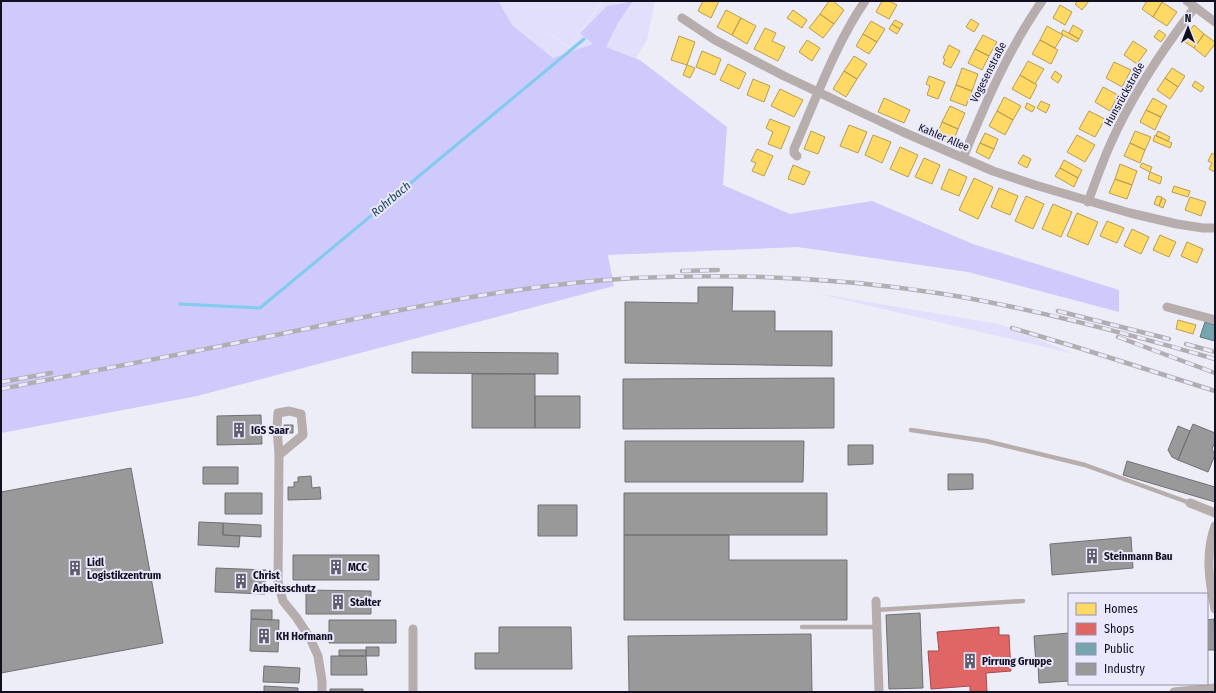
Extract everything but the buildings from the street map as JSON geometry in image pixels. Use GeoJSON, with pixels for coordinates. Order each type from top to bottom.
{"type":"FeatureCollection","features":[{"type":"Feature","properties":{"kind":"street"},"geometry":{"type":"LineString","coordinates":[[798,156],[794,152],[794,149],[838,50],[865,1]]}},
{"type":"Feature","properties":{"kind":"street","name":"Vogesenstraße"},"geometry":{"type":"LineString","coordinates":[[963,158],[986,102],[1004,64],[1042,1]]}},
{"type":"Feature","properties":{"kind":"street"},"geometry":{"type":"LineString","coordinates":[[1187,1],[1215,22]]}},
{"type":"Feature","properties":{"kind":"street","name":"Hunsrückstraße"},"geometry":{"type":"LineString","coordinates":[[1088,202],[1110,144],[1134,96],[1195,7]]}},
{"type":"Feature","properties":{"kind":"street","name":"Kahler Allee"},"geometry":{"type":"LineString","coordinates":[[682,18],[715,40],[749,59],[903,132],[963,158],[1035,185],[1088,202],[1177,224],[1203,228],[1215,228]]}},
{"type":"Feature","properties":{"kind":"street"},"geometry":{"type":"LineString","coordinates":[[1167,307],[1215,320]]}},
{"type":"Feature","properties":{"kind":"street"},"geometry":{"type":"LineString","coordinates":[[280,455],[303,435],[302,414],[289,411],[278,413],[277,428],[280,455],[278,582],[283,601],[310,638],[318,656],[322,692]]}},
{"type":"Feature","properties":{"kind":"street"},"geometry":{"type":"LineString","coordinates":[[1190,503],[1215,513]]}},
{"type":"Feature","properties":{"kind":"street"},"geometry":{"type":"LineString","coordinates":[[1215,526],[1209,553],[1210,585],[1215,609]]}},
{"type":"Feature","properties":{"kind":"street"},"geometry":{"type":"LineString","coordinates":[[876,606],[879,692]]}},
{"type":"Feature","properties":{"kind":"street"},"geometry":{"type":"LineString","coordinates":[[413,629],[413,692]]}},
{"type":"Feature","properties":{"kind":"street"},"geometry":{"type":"LineString","coordinates":[[1174,692],[1215,688]]}},
{"type":"Feature","properties":{"kind":"lane"},"geometry":{"type":"LineString","coordinates":[[911,430],[986,441],[1085,465],[1190,503]]}},
{"type":"Feature","properties":{"kind":"lane"},"geometry":{"type":"LineString","coordinates":[[876,606],[1023,601]]}},
{"type":"Feature","properties":{"kind":"lane"},"geometry":{"type":"LineString","coordinates":[[802,627],[876,627]]}},
{"type":"Feature","properties":{"kind":"shaded area"},"geometry":{"type":"Polygon","coordinates":[[[1,1],[498,1],[513,26],[553,58],[593,44],[580,33],[607,6],[633,1],[618,23],[606,47],[640,60],[727,127],[723,185],[790,214],[872,201],[973,244],[1119,290],[1119,312],[968,272],[798,247],[608,255],[614,286],[197,396],[1,433],[1,1]]]}},
{"type":"Feature","properties":{"kind":"shaded area"},"geometry":{"type":"Polygon","coordinates":[[[498,1],[512,1],[529,13],[513,1],[602,1],[569,47],[526,17],[569,48],[603,1],[628,1],[607,6],[580,33],[594,44],[553,58],[513,26],[498,1]]]}},
{"type":"Feature","properties":{"kind":"shaded area"},"geometry":{"type":"Polygon","coordinates":[[[633,1],[655,1],[647,40],[636,58],[606,47],[618,23],[633,1]]]}},
{"type":"Feature","properties":{"kind":"shaded area"},"geometry":{"type":"Polygon","coordinates":[[[815,293],[999,324],[1075,354],[815,293]]]}},
{"type":"Feature","properties":{"kind":"waterway","name":"Rohrbach"},"geometry":{"type":"LineString","coordinates":[[180,304],[260,308],[584,39]]}},
{"type":"Feature","properties":{"kind":"railway"},"geometry":{"type":"LineString","coordinates":[[682,271],[718,270]]}},
{"type":"Feature","properties":{"kind":"railway"},"geometry":{"type":"LineString","coordinates":[[1,389],[387,313],[511,291],[593,281],[635,278],[713,276],[790,278],[829,281],[867,284],[944,294],[1081,322],[1215,359]]}},
{"type":"Feature","properties":{"kind":"railway"},"geometry":{"type":"LineString","coordinates":[[1058,311],[1169,339]]}},
{"type":"Feature","properties":{"kind":"railway"},"geometry":{"type":"LineString","coordinates":[[1012,328],[1215,391]]}},
{"type":"Feature","properties":{"kind":"railway"},"geometry":{"type":"LineString","coordinates":[[1118,337],[1215,373]]}},
{"type":"Feature","properties":{"kind":"railway"},"geometry":{"type":"LineString","coordinates":[[1186,344],[1215,352]]}},
{"type":"Feature","properties":{"kind":"railway"},"geometry":{"type":"LineString","coordinates":[[1,382],[51,373]]}},
{"type":"Feature","properties":{"kind":"place","name":"IGS Saar"},"geometry":{"type":"Point","coordinates":[239,430]}},
{"type":"Feature","properties":{"kind":"place","name":"Steinmann Bau"},"geometry":{"type":"Point","coordinates":[1092,556]}},
{"type":"Feature","properties":{"kind":"place","name":"MCC"},"geometry":{"type":"Point","coordinates":[336,567]}},
{"type":"Feature","properties":{"kind":"place","name":"Lidl Logistikzentrum"},"geometry":{"type":"Point","coordinates":[75,568]}},
{"type":"Feature","properties":{"kind":"place","name":"Christ Arbeitsschutz"},"geometry":{"type":"Point","coordinates":[241,581]}},
{"type":"Feature","properties":{"kind":"place","name":"Stalter"},"geometry":{"type":"Point","coordinates":[338,602]}},
{"type":"Feature","properties":{"kind":"place","name":"KH Hofmann"},"geometry":{"type":"Point","coordinates":[264,636]}},
{"type":"Feature","properties":{"kind":"place","name":"Pirrung Gruppe"},"geometry":{"type":"Point","coordinates":[970,661]}}]}
